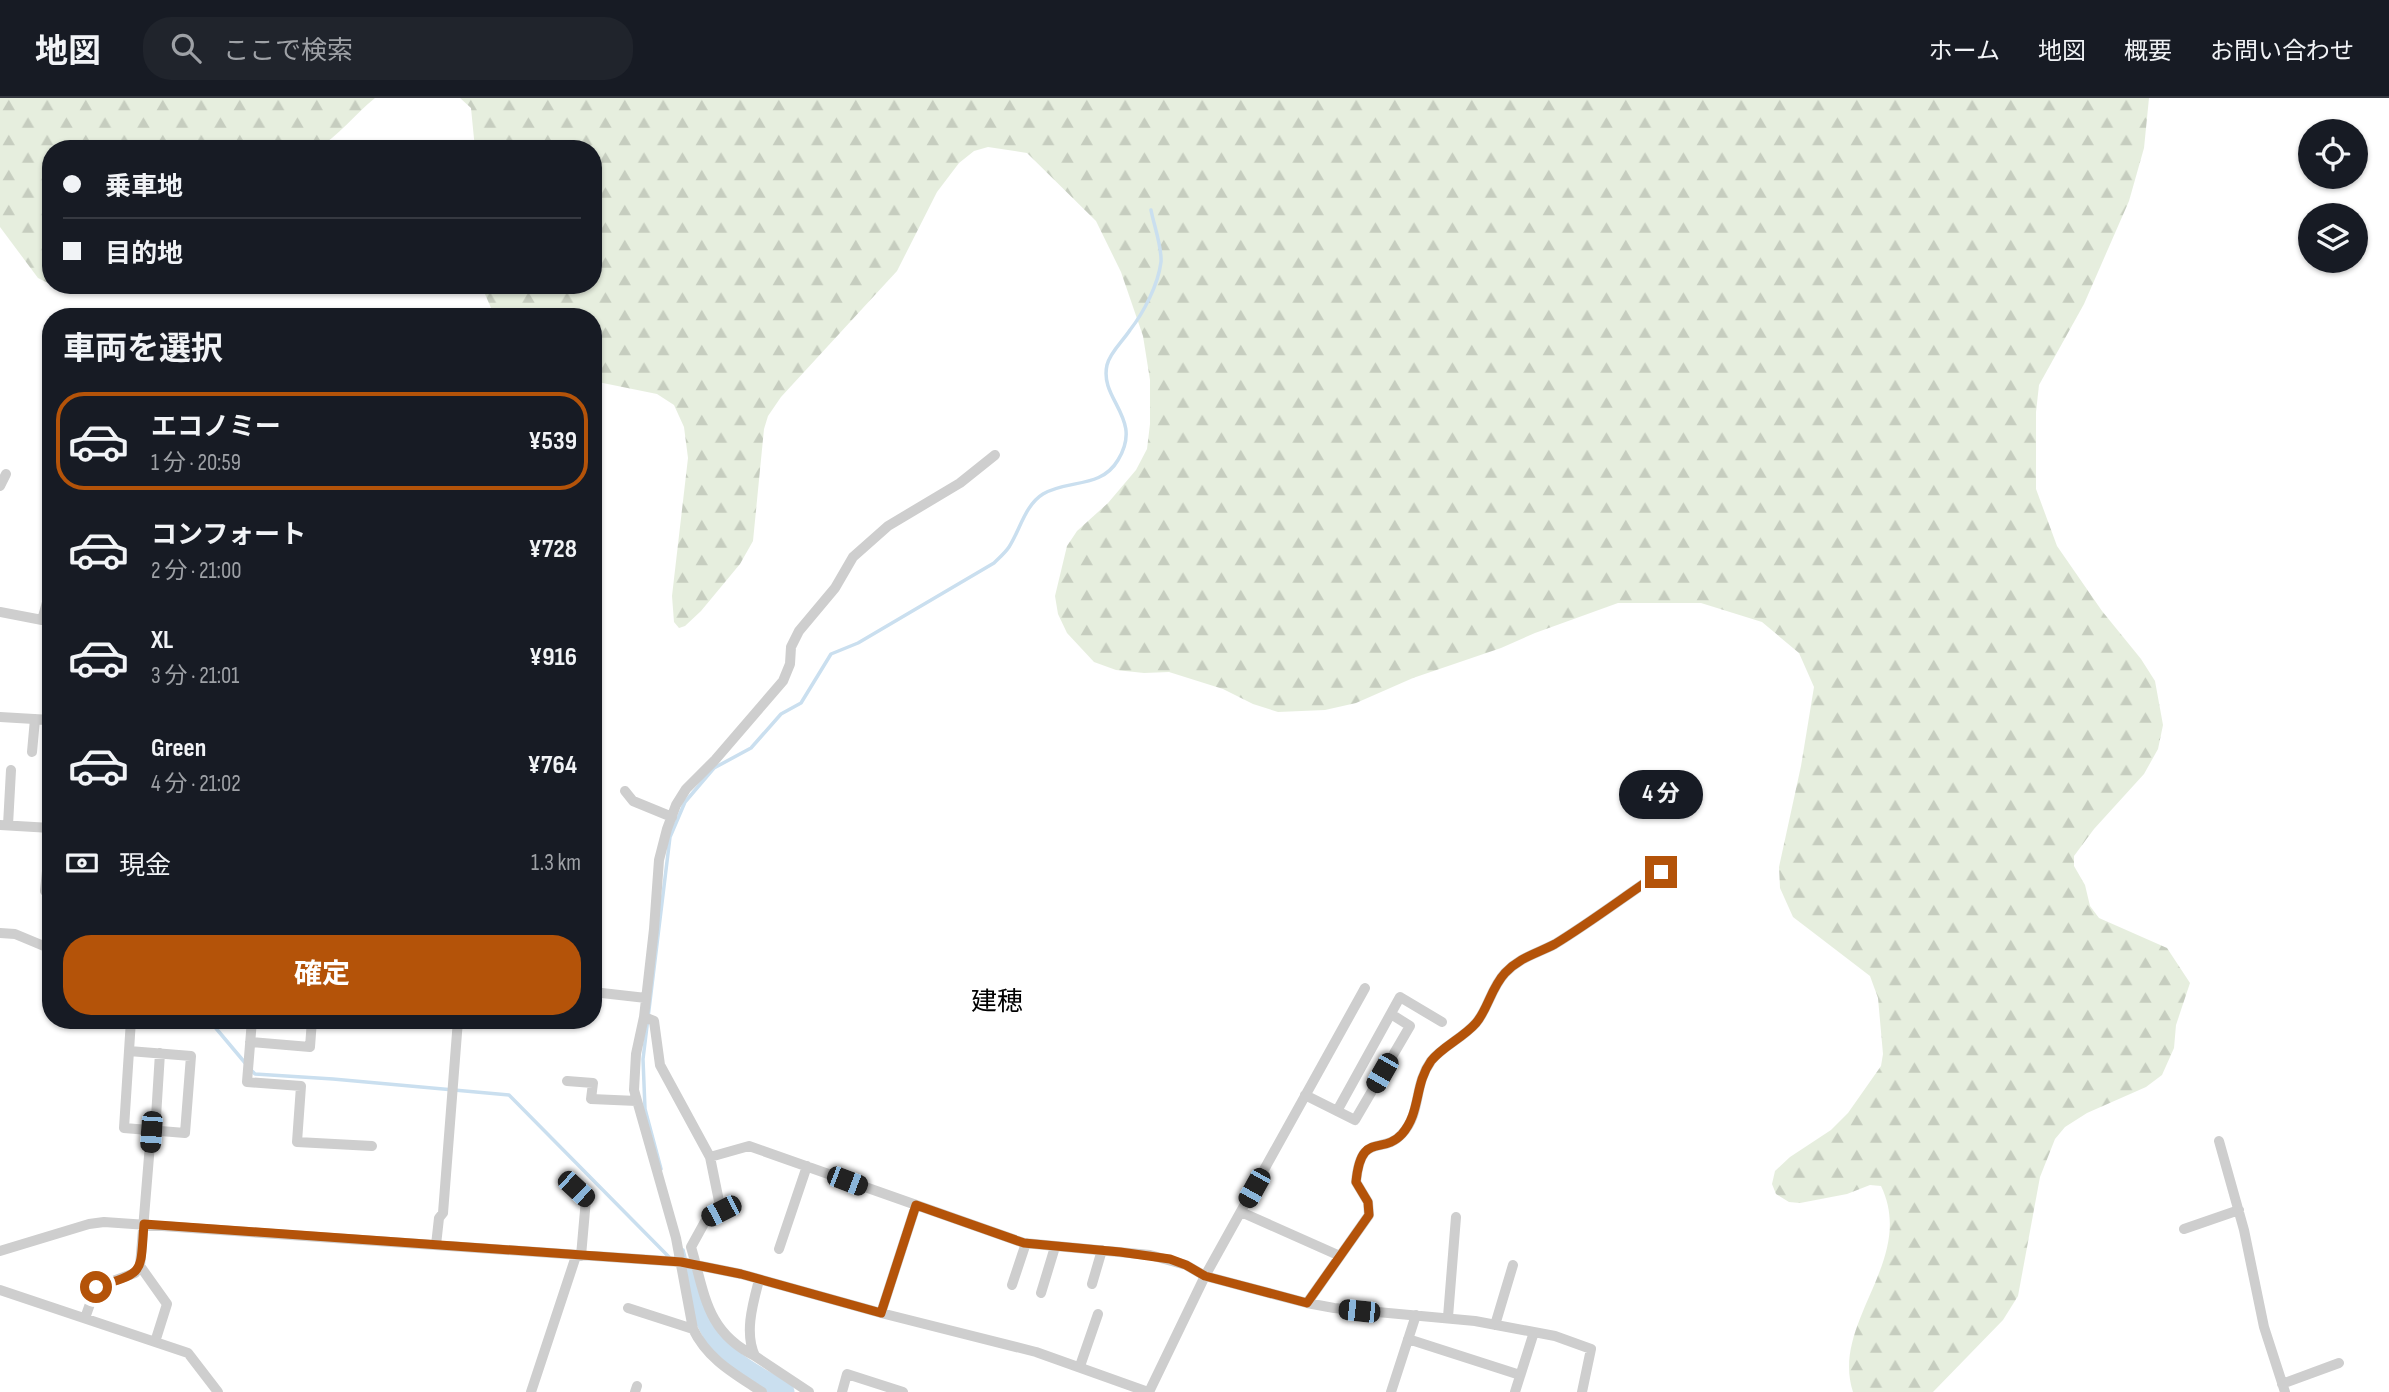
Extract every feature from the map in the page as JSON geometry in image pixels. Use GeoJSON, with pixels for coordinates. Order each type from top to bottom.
{"type":"FeatureCollection","features":[{"type":"Feature","properties":{"kind":"street"},"geometry":{"type":"LineString","coordinates":[[762,1392],[717,1362],[699,1342],[693,1329],[681,1262],[636,1101],[636,1054],[644,1017],[659,860],[672,817],[686,789],[715,760],[783,681],[790,664],[790,647],[799,631],[835,588],[853,557],[888,526],[960,483],[995,455]]}},
{"type":"Feature","properties":{"kind":"street"},"geometry":{"type":"LineString","coordinates":[[0,486],[6,474]]}},
{"type":"Feature","properties":{"kind":"street"},"geometry":{"type":"LineString","coordinates":[[0,612],[42,620]]}},
{"type":"Feature","properties":{"kind":"street"},"geometry":{"type":"LineString","coordinates":[[0,716],[42,719]]}},
{"type":"Feature","properties":{"kind":"street"},"geometry":{"type":"LineString","coordinates":[[32,752],[35,719]]}},
{"type":"Feature","properties":{"kind":"street"},"geometry":{"type":"LineString","coordinates":[[12,770],[4,825],[42,829]]}},
{"type":"Feature","properties":{"kind":"street"},"geometry":{"type":"LineString","coordinates":[[625,790],[633,801],[672,817]]}},
{"type":"Feature","properties":{"kind":"street"},"geometry":{"type":"LineString","coordinates":[[1307,1303],[1369,1215],[1368,1202],[1356,1182],[1363,1153],[1372,1146],[1402,1134],[1414,1115],[1418,1086],[1433,1059],[1476,1023],[1496,984],[1525,956],[1553,944],[1661,872]]}},
{"type":"Feature","properties":{"kind":"street"},"geometry":{"type":"LineString","coordinates":[[0,933],[15,934],[42,945]]}},
{"type":"Feature","properties":{"kind":"street"},"geometry":{"type":"LineString","coordinates":[[0,1251],[89,1224],[104,1222],[681,1262],[741,1274],[1036,1352],[1148,1392],[1205,1276],[1364,988]]}},
{"type":"Feature","properties":{"kind":"street"},"geometry":{"type":"LineString","coordinates":[[602,993],[646,998]]}},
{"type":"Feature","properties":{"kind":"street"},"geometry":{"type":"LineString","coordinates":[[1337,1111],[1400,998],[1442,1022]]}},
{"type":"Feature","properties":{"kind":"street"},"geometry":{"type":"LineString","coordinates":[[1305,1095],[1355,1120],[1409,1027],[1391,1014]]}},
{"type":"Feature","properties":{"kind":"street"},"geometry":{"type":"LineString","coordinates":[[644,1017],[654,1021],[663,1072],[710,1157],[721,1211],[707,1218],[691,1247],[711,1317],[721,1332],[809,1392]]}},
{"type":"Feature","properties":{"kind":"street"},"geometry":{"type":"LineString","coordinates":[[129,1051],[191,1056],[185,1133],[153,1133],[124,1128],[129,1051],[132,1029]]}},
{"type":"Feature","properties":{"kind":"street"},"geometry":{"type":"LineString","coordinates":[[251,1029],[247,1082],[301,1086],[297,1142],[372,1146]]}},
{"type":"Feature","properties":{"kind":"street"},"geometry":{"type":"LineString","coordinates":[[250,1041],[310,1047],[311,1029]]}},
{"type":"Feature","properties":{"kind":"street"},"geometry":{"type":"LineString","coordinates":[[436,1245],[439,1218],[443,1213],[457,1029]]}},
{"type":"Feature","properties":{"kind":"street"},"geometry":{"type":"LineString","coordinates":[[85,1318],[96,1287],[135,1273],[141,1266],[160,1053]]}},
{"type":"Feature","properties":{"kind":"street"},"geometry":{"type":"LineString","coordinates":[[567,1081],[593,1083],[591,1099],[636,1101]]}},
{"type":"Feature","properties":{"kind":"street"},"geometry":{"type":"LineString","coordinates":[[2220,1141],[2239,1210],[2264,1327],[2283,1388],[2339,1363]]}},
{"type":"Feature","properties":{"kind":"street"},"geometry":{"type":"LineString","coordinates":[[710,1157],[749,1146],[1026,1243],[1170,1259],[1205,1276],[1307,1303],[1334,1308],[1448,1317],[1568,1339],[1591,1349],[1582,1392]]}},
{"type":"Feature","properties":{"kind":"street"},"geometry":{"type":"LineString","coordinates":[[779,1249],[807,1166]]}},
{"type":"Feature","properties":{"kind":"street"},"geometry":{"type":"LineString","coordinates":[[531,1392],[579,1256],[586,1199],[576,1189]]}},
{"type":"Feature","properties":{"kind":"street"},"geometry":{"type":"LineString","coordinates":[[881,1313],[916,1205]]}},
{"type":"Feature","properties":{"kind":"street"},"geometry":{"type":"LineString","coordinates":[[2184,1229],[2239,1210]]}},
{"type":"Feature","properties":{"kind":"street"},"geometry":{"type":"LineString","coordinates":[[1241,1212],[1340,1256]]}},
{"type":"Feature","properties":{"kind":"street"},"geometry":{"type":"LineString","coordinates":[[1448,1317],[1456,1217]]}},
{"type":"Feature","properties":{"kind":"street"},"geometry":{"type":"LineString","coordinates":[[1012,1285],[1026,1243]]}},
{"type":"Feature","properties":{"kind":"street"},"geometry":{"type":"LineString","coordinates":[[1041,1293],[1055,1247]]}},
{"type":"Feature","properties":{"kind":"street"},"geometry":{"type":"LineString","coordinates":[[1092,1284],[1102,1250]]}},
{"type":"Feature","properties":{"kind":"street"},"geometry":{"type":"LineString","coordinates":[[1495,1325],[1513,1265]]}},
{"type":"Feature","properties":{"kind":"street"},"geometry":{"type":"LineString","coordinates":[[141,1266],[167,1304],[155,1342]]}},
{"type":"Feature","properties":{"kind":"street"},"geometry":{"type":"LineString","coordinates":[[755,1356],[750,1346],[751,1309],[759,1280]]}},
{"type":"Feature","properties":{"kind":"street"},"geometry":{"type":"LineString","coordinates":[[0,1290],[188,1353],[218,1392]]}},
{"type":"Feature","properties":{"kind":"street"},"geometry":{"type":"LineString","coordinates":[[628,1308],[693,1329]]}},
{"type":"Feature","properties":{"kind":"street"},"geometry":{"type":"LineString","coordinates":[[1080,1366],[1098,1314]]}},
{"type":"Feature","properties":{"kind":"street"},"geometry":{"type":"LineString","coordinates":[[1391,1392],[1416,1315]]}},
{"type":"Feature","properties":{"kind":"street"},"geometry":{"type":"LineString","coordinates":[[1515,1392],[1534,1332]]}},
{"type":"Feature","properties":{"kind":"street"},"geometry":{"type":"LineString","coordinates":[[1408,1339],[1520,1376]]}},
{"type":"Feature","properties":{"kind":"street"},"geometry":{"type":"LineString","coordinates":[[842,1392],[847,1374],[904,1392]]}},
{"type":"Feature","properties":{"kind":"green space"},"geometry":{"type":"Polygon","coordinates":[[[0,98],[375,98],[329,140],[42,140],[42,280],[0,227],[0,98]]]}},
{"type":"Feature","properties":{"kind":"green space"},"geometry":{"type":"Polygon","coordinates":[[[460,98],[2149,98],[2144,148],[2129,201],[2084,304],[2039,385],[2036,412],[2036,489],[2057,546],[2155,681],[2163,725],[2158,749],[2144,774],[2094,829],[2074,856],[2074,866],[2085,885],[2090,906],[2099,918],[2167,948],[2190,983],[2176,1025],[2174,1048],[2162,1075],[2146,1087],[2087,1113],[2065,1127],[2055,1139],[2040,1177],[2018,1296],[2003,1320],[1933,1392],[1853,1392],[1849,1366],[1853,1341],[1889,1240],[1889,1213],[1881,1186],[1870,1185],[1847,1194],[1800,1203],[1789,1202],[1776,1194],[1772,1184],[1775,1171],[1790,1157],[1831,1130],[1848,1113],[1881,1066],[1883,1054],[1878,998],[1870,976],[1793,917],[1780,888],[1779,867],[1801,766],[1814,687],[1799,653],[1762,622],[1701,603],[1618,603],[1413,678],[1356,703],[1325,710],[1278,712],[1253,704],[1223,689],[1169,672],[1116,670],[1094,662],[1067,633],[1058,614],[1055,596],[1067,546],[1077,531],[1108,503],[1136,470],[1147,449],[1150,380],[1143,336],[1121,272],[1096,221],[1027,153],[988,147],[974,151],[959,163],[937,192],[897,271],[781,397],[768,416],[764,429],[753,541],[740,564],[701,611],[679,628],[674,622],[672,596],[688,458],[684,427],[674,405],[657,394],[602,383],[602,308],[491,308],[485,294],[602,294],[602,140],[474,140],[471,108],[460,98]]]}},
{"type":"Feature","properties":{"kind":"waterway"},"geometry":{"type":"LineString","coordinates":[[661,1169],[645,1109],[643,1059],[670,837],[685,802],[714,768],[751,748],[781,714],[801,703],[831,654],[858,643],[994,563],[1009,547],[1023,518],[1043,494],[1063,486],[1093,480],[1111,469],[1125,445],[1126,432],[1124,421],[1109,389],[1107,365],[1140,315],[1157,280],[1161,256],[1151,210]]}},
{"type":"Feature","properties":{"kind":"waterway"},"geometry":{"type":"LineString","coordinates":[[217,1029],[246,1064]]}},
{"type":"Feature","properties":{"kind":"waterway"},"geometry":{"type":"LineString","coordinates":[[251,1070],[255,1074],[509,1095],[671,1259]]}},
{"type":"Feature","properties":{"kind":"waterway"},"geometry":{"type":"LineString","coordinates":[[683,1250],[690,1277]]}},
{"type":"Feature","properties":{"kind":"waterway"},"geometry":{"type":"LineString","coordinates":[[690,1277],[711,1332],[724,1351],[745,1368],[785,1392]]}},
{"type":"Feature","properties":{"kind":"district","name":"建穂"},"geometry":{"type":"Point","coordinates":[997,1002]}},
{"type":"Feature","properties":{"kind":"route"},"geometry":{"type":"LineString","coordinates":[[96,1287],[120,1280],[135,1273],[141,1266],[144,1224],[681,1262],[741,1274],[881,1313],[916,1205],[1024,1243],[1170,1259],[1205,1276],[1307,1303],[1369,1215],[1368,1202],[1356,1182],[1363,1153],[1372,1146],[1402,1134],[1414,1115],[1418,1086],[1433,1059],[1459,1040],[1476,1023],[1496,984],[1525,956],[1553,944],[1661,872]]}}]}
